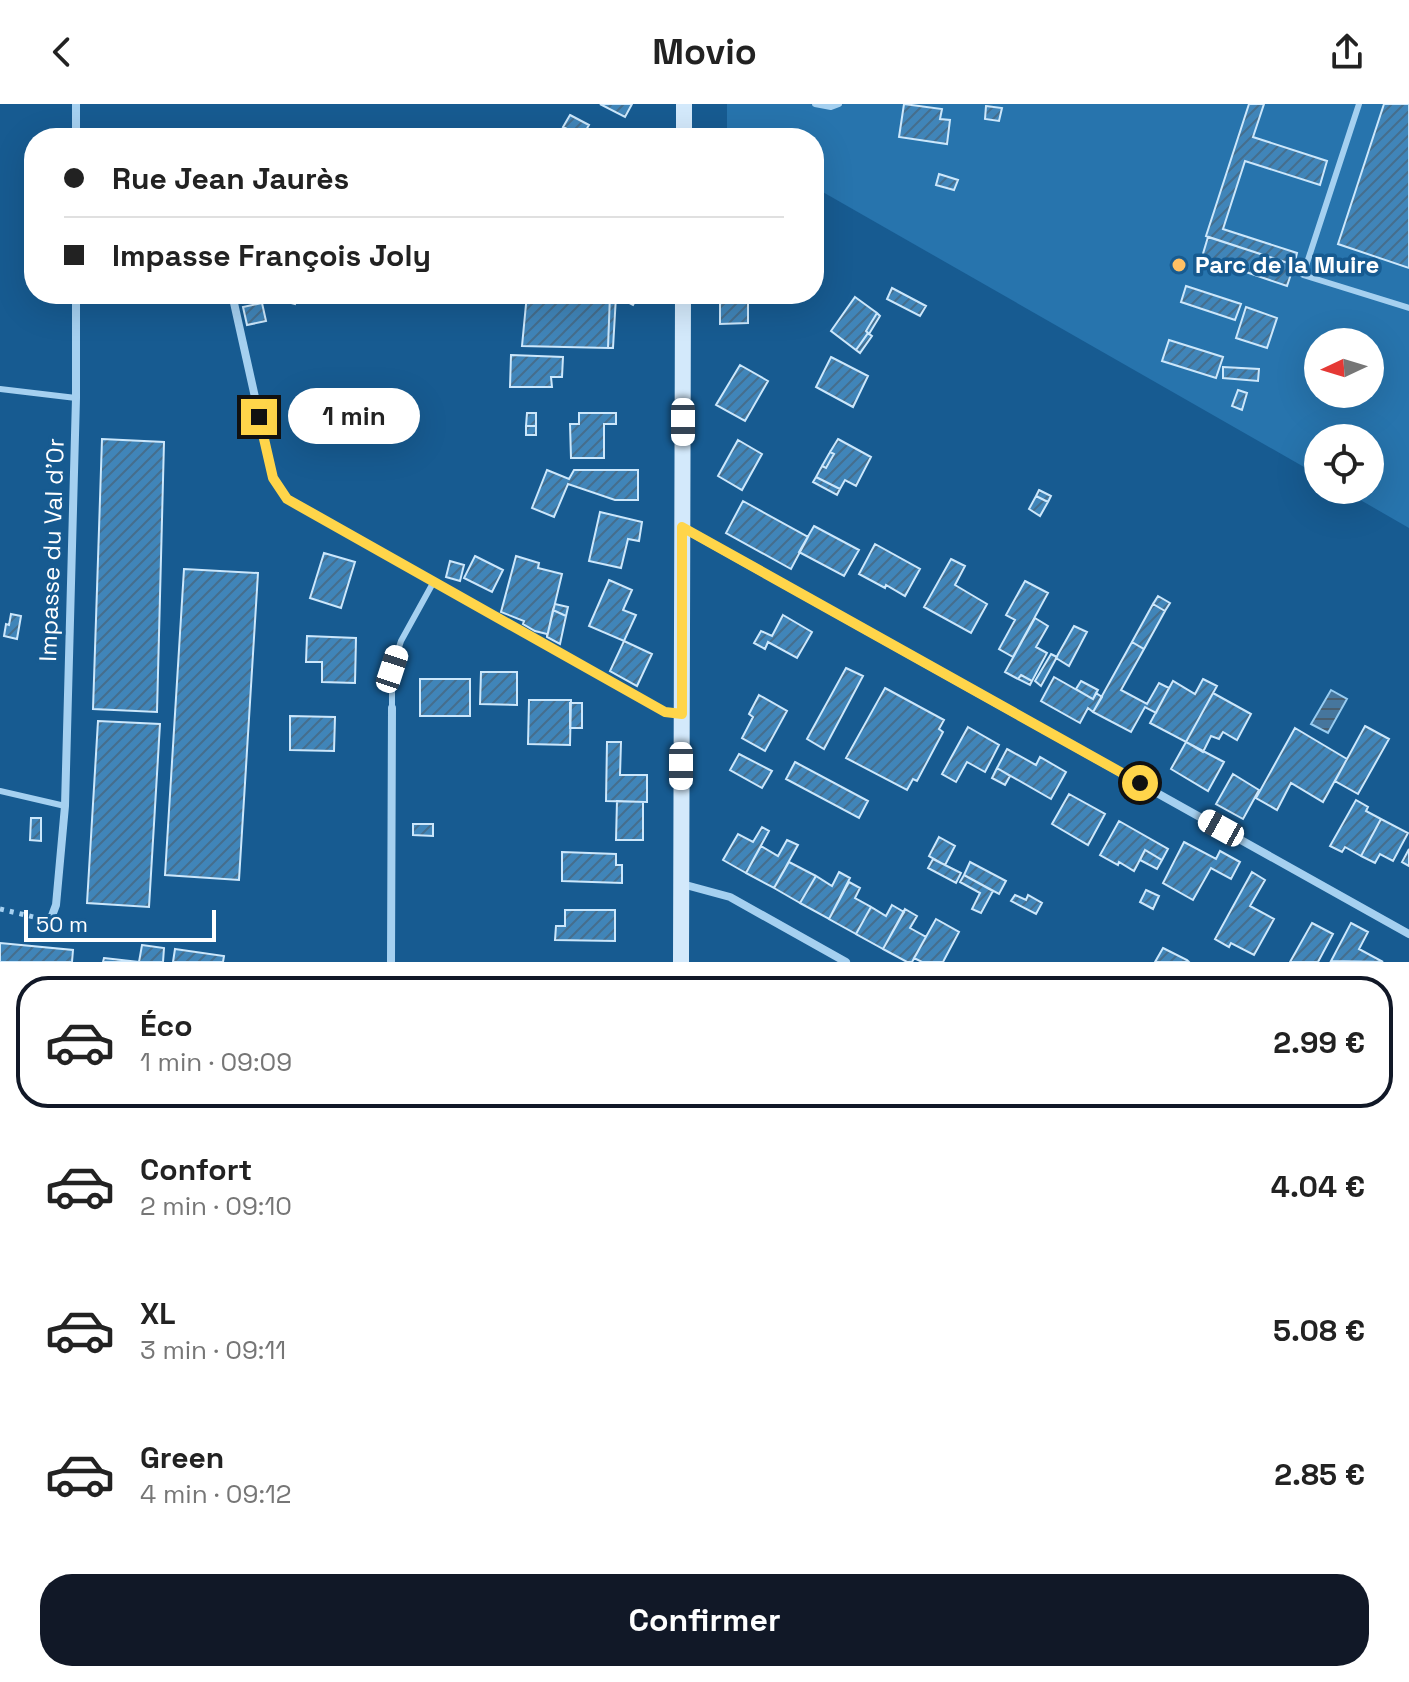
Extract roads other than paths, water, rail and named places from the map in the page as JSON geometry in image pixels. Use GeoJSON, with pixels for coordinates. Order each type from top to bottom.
{"type":"FeatureCollection","features":[{"type":"Feature","properties":{"kind":"street"},"geometry":{"type":"LineString","coordinates":[[76,104],[76,128]]}},
{"type":"Feature","properties":{"kind":"street"},"geometry":{"type":"LineString","coordinates":[[684,104],[684,128]]}},
{"type":"Feature","properties":{"kind":"street","name":"Impasse du Val d'Or"},"geometry":{"type":"LineString","coordinates":[[50,921],[56,905],[65,806],[76,304]]}},
{"type":"Feature","properties":{"kind":"street"},"geometry":{"type":"LineString","coordinates":[[234,304],[273,478],[287,499],[665,712],[682,714]]}},
{"type":"Feature","properties":{"kind":"street"},"geometry":{"type":"LineString","coordinates":[[681,962],[683,304]]}},
{"type":"Feature","properties":{"kind":"street"},"geometry":{"type":"LineString","coordinates":[[682,527],[1409,934]]}},
{"type":"Feature","properties":{"kind":"street"},"geometry":{"type":"LineString","coordinates":[[391,962],[392,708]]}},
{"type":"Feature","properties":{"kind":"street"},"geometry":{"type":"LineString","coordinates":[[681,884],[730,897],[846,962]]}},
{"type":"Feature","properties":{"kind":"lane"},"geometry":{"type":"LineString","coordinates":[[815,104],[831,107],[839,104]]}},
{"type":"Feature","properties":{"kind":"lane"},"geometry":{"type":"LineString","coordinates":[[1359,104],[1303,275],[1409,308]]}},
{"type":"Feature","properties":{"kind":"lane"},"geometry":{"type":"LineString","coordinates":[[0,389],[76,398]]}},
{"type":"Feature","properties":{"kind":"lane"},"geometry":{"type":"LineString","coordinates":[[392,708],[392,669],[401,641],[433,583]]}},
{"type":"Feature","properties":{"kind":"lane"},"geometry":{"type":"LineString","coordinates":[[0,791],[65,806]]}},
{"type":"Feature","properties":{"kind":"place","name":"Parc de la Muire"},"geometry":{"type":"Point","coordinates":[1179,265]}}]}
